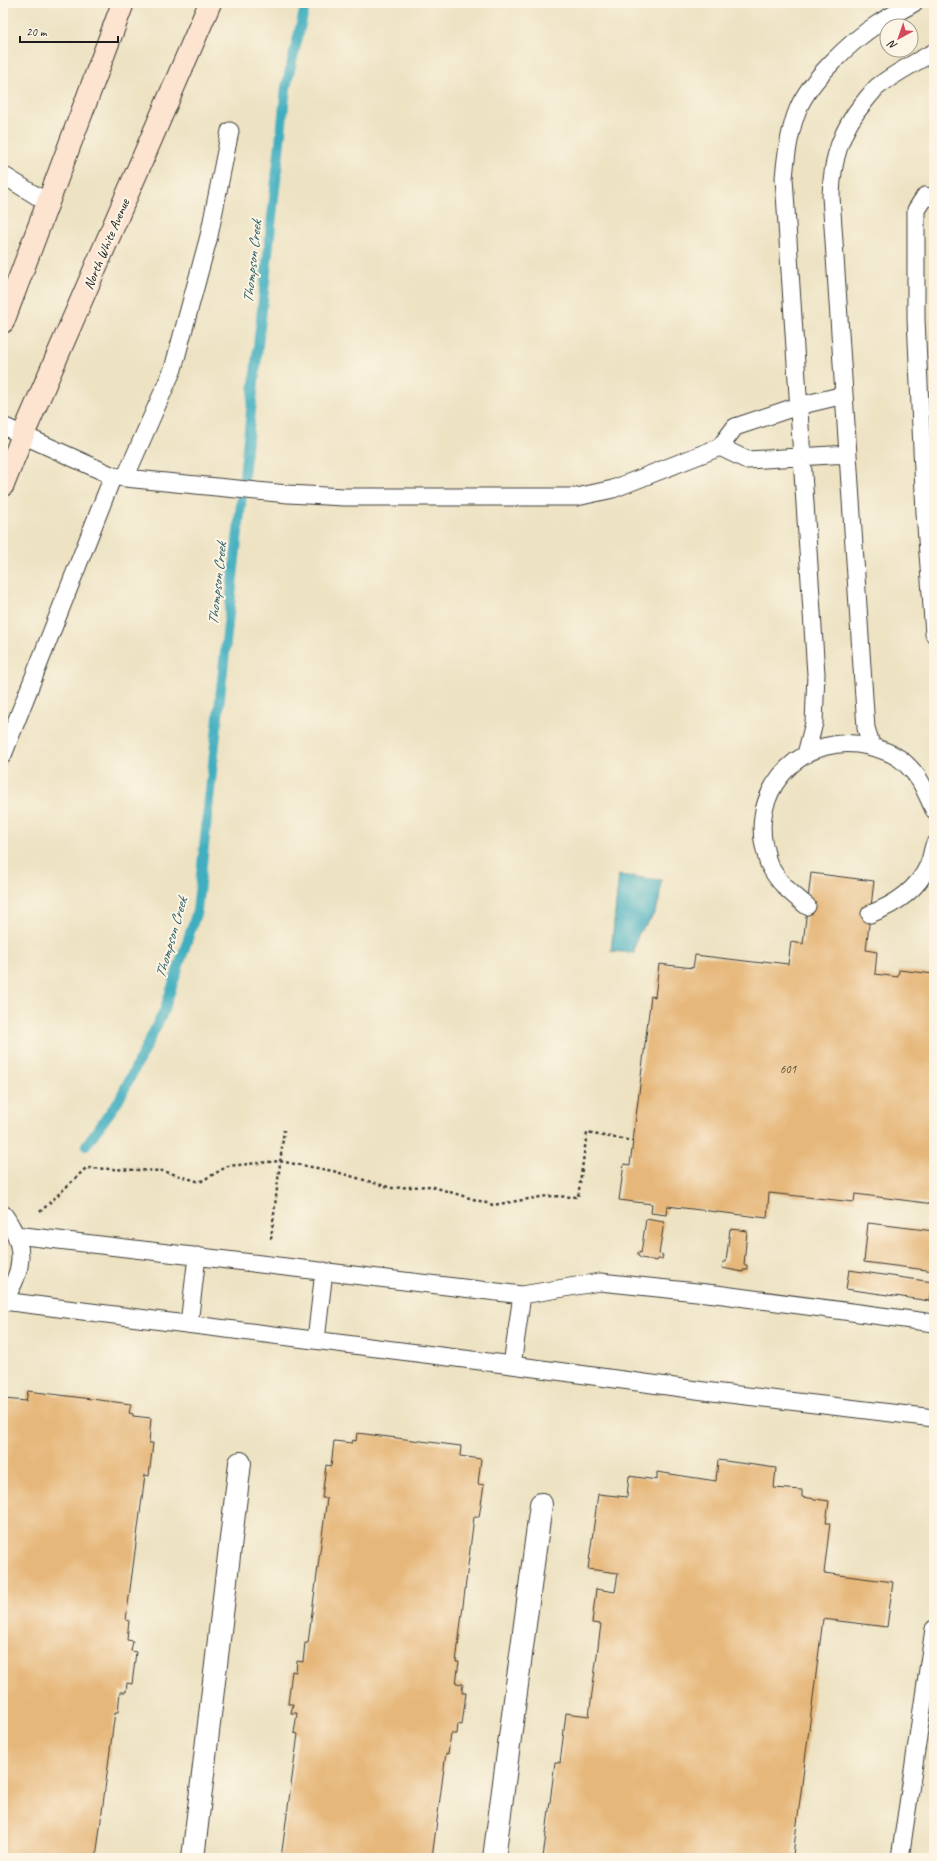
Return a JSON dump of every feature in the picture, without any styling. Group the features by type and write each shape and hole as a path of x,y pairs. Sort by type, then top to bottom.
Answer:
{"main road":[{"path":"3,322 123,3"},
{"name":"North White Avenue","path":"3,485 23,435 210,3"}],"street":[{"path":"193,1858 240,1463"},
{"path":"494,1858 541,1504"}],"lane":[{"path":"806,754 814,722 816,674 784,178 788,142 798,109 817,79 838,56 878,24 914,3"},
{"path":"872,746 866,728 831,196 831,175 838,146 851,117 876,88 902,69 934,52"},
{"path":"3,755 119,477 173,368 209,236 230,131"},
{"path":"3,175 48,203"},
{"path":"934,198 925,196 916,210 916,319 927,422 934,634"},
{"path":"3,426 119,477 288,494 344,497 577,497 619,487 720,447 735,427 798,406 844,395"},
{"path":"720,447 747,460 848,454"},
{"path":"807,906 784,888 768,863 762,834 764,805 777,779 798,758 824,745 853,742 881,748 905,763 924,785 933,804"},
{"path":"870,914 890,906 912,889 928,866 934,845"},
{"path":"3,1214 16,1235 20,1252 20,1270 14,1287 3,1301"},
{"path":"16,1235 522,1295 600,1282 716,1294 934,1323"},
{"path":"189,1324 198,1256"},
{"path":"316,1340 324,1271"},
{"path":"512,1365 522,1295"},
{"path":"3,1301 512,1365 704,1391 934,1418"},
{"path":"900,1858 934,1629"}],"path":[{"path":"268,1264 280,1173 279,1161 284,1130"},
{"path":"16,1235 86,1168 162,1171 200,1182 228,1166 279,1161 333,1171 392,1188 430,1186 493,1205 548,1196 578,1197 587,1133 633,1141"}],"water":[{"path":"619,875 661,880 660,896 657,908 639,934 634,953 611,951"}],"building":[{"path":"811,873 874,881 866,950 877,952 875,974 898,977 899,970 934,974 934,1204 855,1194 854,1202 769,1193 767,1218 667,1206 666,1215 651,1213 652,1204 619,1200 624,1164 630,1165 651,996 655,997 659,964 693,968 695,955 762,963 763,961 788,964 791,942 803,944"},
{"path":"646,1219 664,1222 659,1254 663,1255 662,1259 658,1259 657,1261 638,1256 638,1252 641,1253"},
{"path":"868,1223 934,1231 934,1271 864,1262"},
{"path":"730,1229 747,1231 744,1265 747,1265 747,1270 743,1270 743,1272 722,1268 723,1262 726,1262"},
{"path":"849,1270 933,1282 930,1301 846,1289"},
{"path":"28,1391 131,1404 129,1413 133,1414 133,1416 151,1418 149,1443 153,1443 149,1476 145,1475 126,1620 129,1621 127,1640 133,1641 131,1651 136,1652 132,1684 127,1683 126,1692 120,1692 118,1712 115,1712 96,1858 3,1858 3,1407 4,1399 26,1401"},
{"path":"357,1433 461,1446 460,1456 481,1459 478,1484 484,1485 479,1517 474,1517 456,1662 459,1662 456,1683 463,1684 462,1693 466,1693 462,1725 458,1724 457,1734 451,1734 448,1754 446,1753 432,1858 281,1858 298,1734 294,1733 297,1713 291,1713 293,1704 288,1704 292,1671 296,1672 297,1661 303,1662 305,1643 308,1643 327,1498 322,1498 326,1465 331,1466 334,1441 352,1443 353,1440 356,1441"},
{"path":"718,1460 776,1468 774,1488 802,1490 802,1497 829,1501 826,1523 830,1523 824,1573 893,1582 887,1627 823,1619 793,1855 803,1856 803,1858 543,1858 555,1762 560,1763 566,1713 589,1716 601,1624 592,1623 596,1589 615,1592 618,1573 588,1569 598,1494 627,1497 629,1476 657,1480 657,1472 716,1481"}],"waterway":[{"name":"Thompson Creek","path":"86,1145 119,1100 164,1011 197,911 286,87 306,3"}]}
